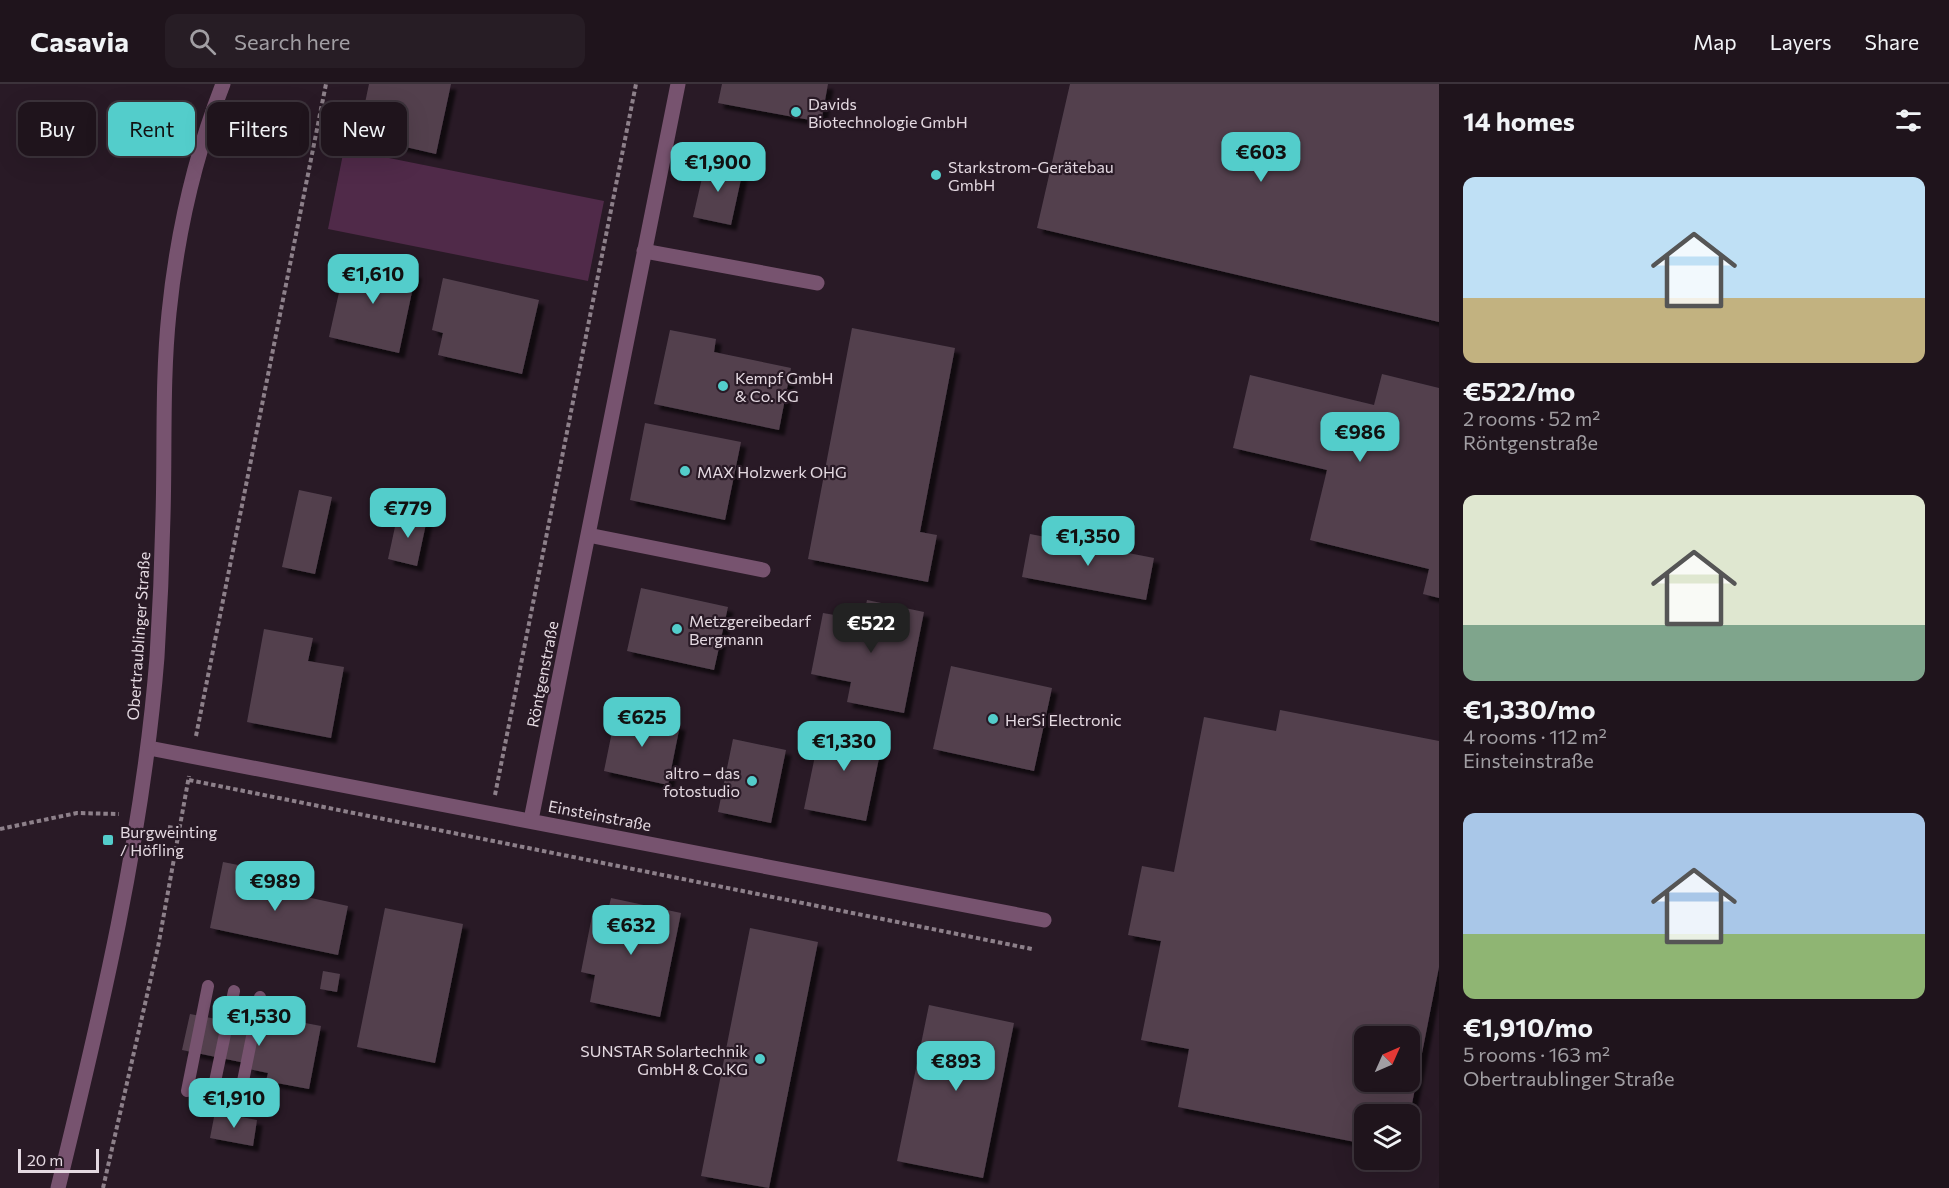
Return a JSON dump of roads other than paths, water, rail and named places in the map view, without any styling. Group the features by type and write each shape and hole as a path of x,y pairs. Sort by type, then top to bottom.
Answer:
{"street":[{"name":"Obertraublinger Straße","path":"58,1188 116,937 149,748 161,589 168,315 177,244 190,180 207,125 223,84"},
{"name":"Röntgenstraße","path":"531,820 678,84"},
{"path":"644,251 817,283"},
{"path":"588,535 763,570"},
{"name":"Einsteinstraße","path":"149,748 492,812 1044,920"}],"lane":[{"path":"187,1090 208,986"},
{"path":"212,1096 234,991"},
{"path":"239,1101 260,997"}],"place":[{"name":"Davids Biotechnologie GmbH","path":"796,112"},
{"name":"Starkstrom-Gerätebau GmbH","path":"936,175"},
{"name":"Kempf GmbH & Co. KG","path":"723,386"},
{"name":"MAX Holzwerk OHG","path":"685,471"},
{"name":"Metzgereibedarf Bergmann","path":"677,629"},
{"name":"HerSi Electronic","path":"993,719"},
{"name":"altro – das fotostudio","path":"752,781"},
{"name":"Burgweinting / Höfling","path":"108,840"},
{"name":"SUNSTAR Solartechnik GmbH & Co.KG","path":"760,1059"}]}
